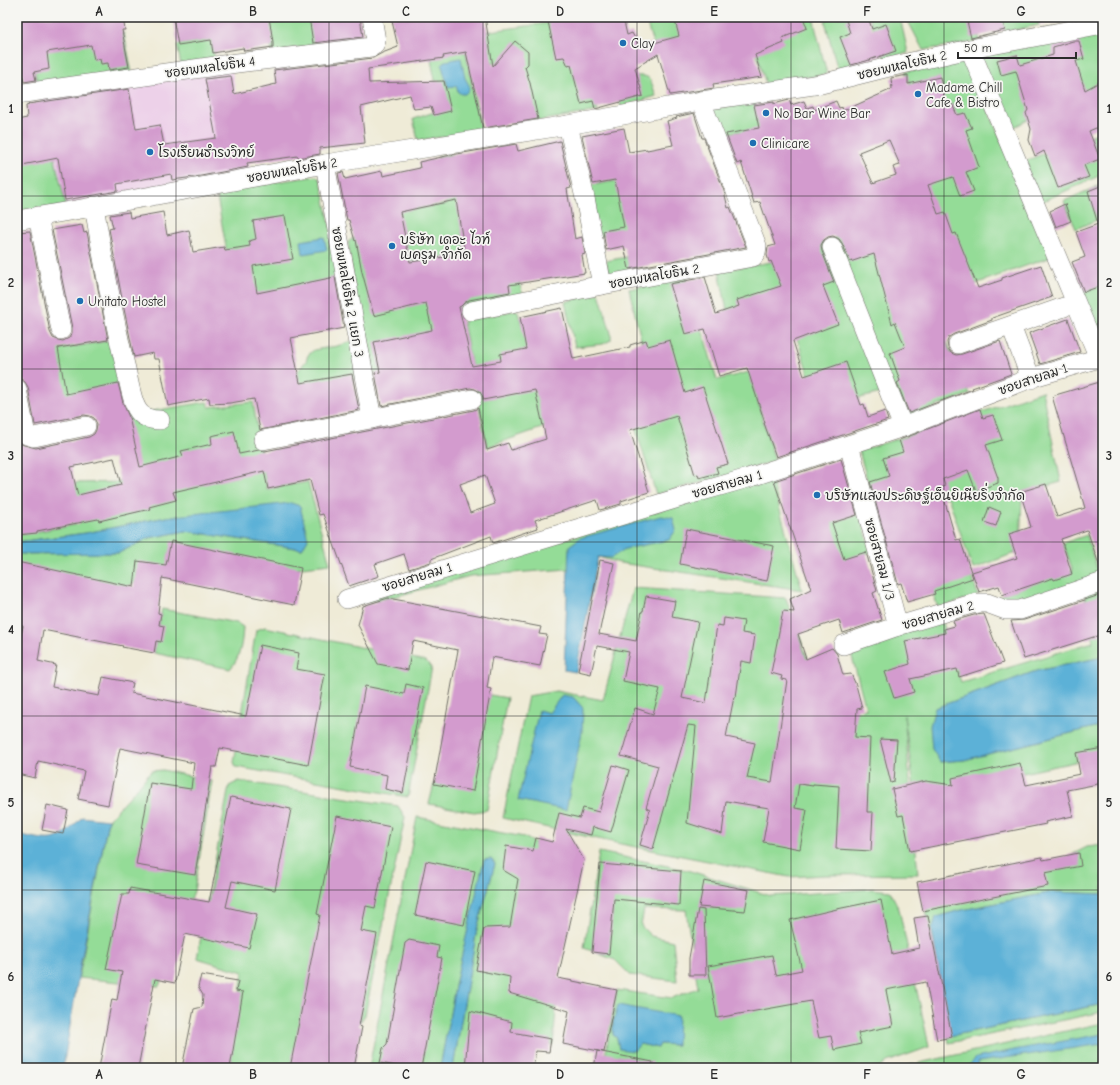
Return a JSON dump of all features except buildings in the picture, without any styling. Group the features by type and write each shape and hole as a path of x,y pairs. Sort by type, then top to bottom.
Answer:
{"street":[{"name":"ซอยพหลโยธิน 4","path":"17,94 237,62 372,47 376,41 372,17"},
{"name":"ซอยพหลโยธิน 2","path":"17,220 325,164 701,101 821,84 970,49 1103,24"},
{"path":"970,49 1101,357"},
{"name":"ซอยพหลโยธิน 2","path":"471,311 602,285 753,258 756,253 756,246 701,101"},
{"name":"ซอยพหลโยธิน 2","path":"568,124 585,198 602,285"},
{"name":"ซอยพหลโยธิน 2 แยก 3","path":"325,164 372,419"},
{"path":"94,206 115,327 132,395 137,409 143,416 150,420 160,420"},
{"path":"38,216 61,330"},
{"path":"832,247 903,427"},
{"path":"958,344 1064,307"},
{"path":"1011,326 1031,379"},
{"name":"ซอยสายลม 1","path":"347,598 748,478 849,446 1031,379 1101,357"},
{"path":"17,390 27,435 34,437 86,426"},
{"path":"264,440 472,399"},
{"name":"ซอยสายลม 1/3","path":"849,446 898,626"},
{"name":"ซอยสายลม 2","path":"843,645 898,626 972,604 980,603 1006,610 1020,610 1103,582"}],"shaded area":[{"path":"1037,17 1096,17 1039,25"},
{"name":"โรงเรียนธำรงวิทย์","path":"232,70 250,170 66,206 40,98"}],"green space":[{"path":"314,17 319,44 272,53 267,25"},
{"path":"645,17 676,17 684,47 656,54"},
{"path":"755,17 814,17 827,74 766,84 749,29"},
{"path":"832,17 860,17 852,26 861,63 838,71 825,21"},
{"path":"869,17 900,17 908,53 884,58"},
{"path":"906,17 975,17 980,41 923,50"},
{"path":"1001,17 1037,17 1039,25 1005,32"},
{"path":"556,22 598,111 525,123 515,85 494,63 480,61 476,33"},
{"path":"88,27 124,33 132,73 38,86 29,43"},
{"path":"1103,31 1103,82 1008,130 980,53"},
{"path":"211,39 215,59 181,65 177,45"},
{"path":"607,47 631,77 643,76 647,77 651,81 656,96 621,107"},
{"path":"466,52 481,132 418,140 413,119 441,110 430,55"},
{"path":"967,60 1051,257 961,289 920,184 911,86 905,72"},
{"path":"755,100 762,130 721,133 712,109"},
{"path":"1103,131 1103,179 1101,175 1039,203 1025,161"},
{"path":"49,134 66,206 17,213 17,142"},
{"path":"451,154 467,163 493,197 523,295 447,312 451,356 367,375 348,242 389,213 447,204 438,156"},
{"path":"663,172 673,223 598,237 588,186"},
{"path":"316,176 321,180 341,281 236,304 216,191"},
{"path":"1098,186 1103,195 1103,217 1076,229 1064,201"},
{"path":"891,217 970,394 905,418 885,392 819,408 797,338 736,354 719,271 771,262"},
{"path":"631,256 635,271 610,277 606,261"},
{"path":"687,278 717,380 749,372 775,461 733,474 656,494 626,398 644,352 629,289"},
{"path":"1103,282 1103,346 1079,293"},
{"path":"599,293 611,333 611,340 603,344 575,347 565,302"},
{"path":"517,310 556,423 487,447 463,321"},
{"path":"114,340 124,383 64,395 17,356"},
{"path":"353,341 361,378 299,390 295,375 306,361 308,355 314,350 337,346"},
{"path":"1042,391 1061,482 1022,493 1020,551 973,569 948,497 877,515 859,451 982,412"},
{"path":"207,402 209,407 253,402 267,489 308,482 330,564 246,573 155,570 125,588 17,566 17,554 118,553 149,538 186,531 302,549 166,517 86,533 17,542 17,535 80,524 72,483 126,482 119,415"},
{"path":"771,477 802,590 620,563 598,557 568,569 470,576 397,596 344,606"},
{"path":"859,509 871,552 833,563 820,520"},
{"path":"1087,535 1099,577 1012,604 999,600 1004,593 1073,571 1063,543"},
{"path":"961,543 978,595 938,608 921,555"},
{"path":"633,588 786,598 807,657 826,720 866,709 850,649 942,620 961,682 1093,642 1084,591 1096,590 1103,603 1103,657 1036,671 935,708 940,762 964,760 1103,725 1103,756 915,796 904,715 918,874 789,877 621,844 503,818 528,696 556,691 603,700"},
{"path":"162,609 237,623 243,627 239,654 230,669 154,653"},
{"path":"265,627 426,661 432,667 408,797 236,767 234,762 256,630"},
{"path":"490,695 507,698 487,810 474,812 429,804 434,784"},
{"path":"163,770 212,781 194,891 159,986 79,978 108,820 151,771"},
{"path":"239,781 398,806 405,817 365,1015 348,1039 310,1068 230,1068 243,972 197,958 229,786"},
{"path":"417,817 524,837 537,844 557,998 553,1045 510,1037 504,1068 453,1068 477,929 495,864 491,859 484,861 457,976 440,1068 369,1068"},
{"path":"1103,845 1103,894 1053,892 957,911 936,917 950,1036 1103,1004 1103,1012 949,1043 926,909 1034,874 1087,847"},
{"path":"599,852 687,870 771,896 872,889 890,891 899,909 929,1047 887,1062 880,1068 603,1068 617,990 672,998 698,988 686,910 644,909 641,926 651,936 673,941 677,981 630,975 615,960 584,948","holes":["613,1022 677,1045 659,1044 658,1048 640,1044 619,1049 617,1038 613,1035"]},
{"path":"1103,1023 1103,1068 896,1068"}],"water":[{"path":"461,58 465,78 469,85 469,90 465,94 458,92 456,86 448,87 442,66 443,62 445,61"},
{"path":"324,237 327,250 303,254 301,241"},
{"path":"291,503 300,506 308,539 302,549 186,531 149,538 119,553 17,554 17,542 86,533 166,517"},
{"path":"661,516 673,518 676,530 669,540 625,549 611,558 598,557 576,672 564,670 569,546 580,538"},
{"path":"1103,657 1103,725 964,760 940,762 932,749 930,726 935,708 1036,671"},
{"path":"562,695 573,697 583,708 582,732 566,810 518,800 539,710 549,713"},
{"path":"82,817 108,820 78,978 63,1068 17,1068 17,834 39,839 53,839 66,832"},
{"path":"491,859 495,864 477,929 453,1068 440,1068 457,976 484,860"},
{"path":"1053,892 1103,894 1103,1004 950,1036 932,930 936,917 957,911"},
{"path":"618,1005 678,1016 677,1045 660,1044 658,1048 640,1044 634,1051 619,1049 617,1038 613,1035 613,1022"},
{"path":"1103,1034 1103,1044 978,1062 979,1068 966,1068 976,1058"}],"place":[{"name":"Clay","path":"623,43"},
{"name":"Madame Chill Cafe & Bistro","path":"918,94"},
{"name":"No Bar Wine Bar","path":"766,113"},
{"name":"Clinicare","path":"753,143"},
{"name":"โรงเรียนธำรงวิทย์","path":"150,152"},
{"name":"บริษัท เดอะ ไวท์ เบครูม จำกัด","path":"392,246"},
{"name":"Unitato Hostel","path":"80,301"},
{"name":"บริษัทแสงประดิษฐ์เอ็นยิเนียริ่งจำกัด","path":"817,495"}]}
